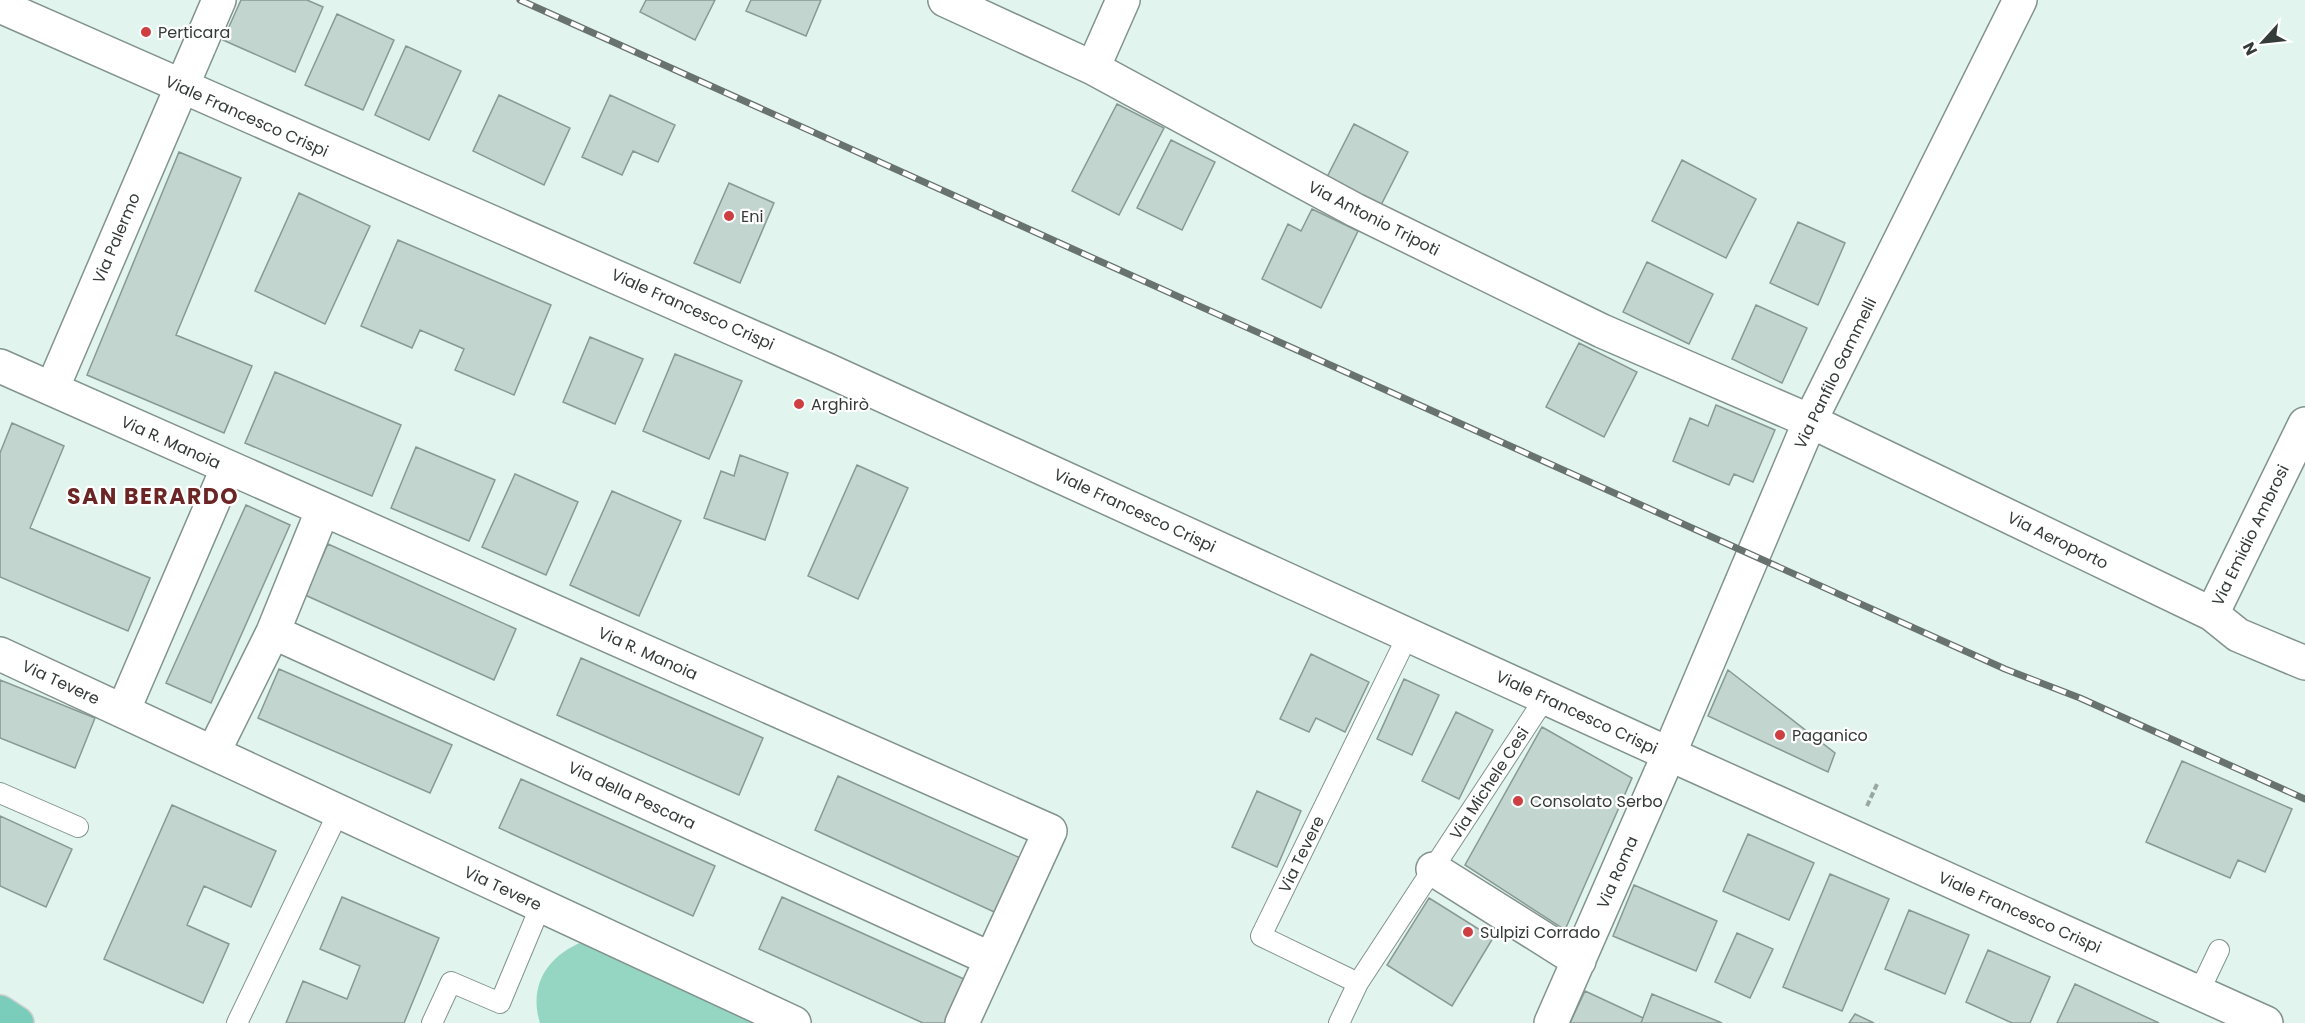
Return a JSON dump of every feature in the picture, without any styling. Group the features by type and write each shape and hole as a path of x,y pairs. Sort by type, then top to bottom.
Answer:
{"main road":[{"path":"0,1012 17,1023"}],"street":[{"name":"Via Palermo","path":"52,389 219,0"},
{"name":"Via Antonio Tripoti","path":"945,0 1093,68 1377,220 1602,331 1810,420"},
{"path":"1093,68 1123,0"},
{"name":"Via Panfilo Gammelli","path":"1669,754 1810,420 2020,0"},
{"name":"Viale Francesco Crispi","path":"0,6 560,253 593,265 1545,698 2199,992 2251,1020"},
{"name":"Via R. Manoia","path":"0,366 1050,831 962,1023"},
{"name":"Via Aeroporto","path":"1810,420 2212,614 2238,635 2305,663"},
{"name":"Via Emidio Ambrosi","path":"2212,614 2305,424"},
{"path":"123,711 228,467"},
{"path":"213,753 273,632 323,509"},
{"name":"Via della Pescara","path":"273,632 991,959"},
{"name":"Via Tevere","path":"0,654 794,1023"},
{"name":"Via Roma","path":"1551,1023 1669,754"},
{"path":"1433,869 1579,961"}],"lane":[{"name":"Via Tevere","path":"1358,983 1261,936 1408,635"},
{"name":"Via Michele Cesi","path":"1358,983 1545,698"},
{"path":"0,793 78,827"},
{"path":"237,1023 339,811"},
{"path":"432,1023 450,982 500,1003 541,905"},
{"path":"2199,992 2219,950"},
{"path":"1339,1023 1358,983"}],"green space":[{"path":"582,942 757,1023 540,1023 537,996 544,974 559,955"}],"building":[{"path":"241,0 307,0 323,7 295,72 223,40"},
{"path":"646,0 715,0 695,40 640,12"},
{"path":"751,0 821,0 806,36 746,11"},
{"path":"337,14 394,40 363,110 305,85"},
{"path":"406,46 461,71 429,140 375,115"},
{"path":"499,95 570,128 544,185 473,151"},
{"path":"610,95 675,125 658,162 633,151 622,175 582,157"},
{"path":"1117,104 1164,128 1119,215 1072,191"},
{"path":"1354,124 1408,152 1379,209 1325,181"},
{"path":"1171,140 1215,162 1182,230 1137,208"},
{"path":"179,152 241,178 176,335 252,366 224,433 87,375"},
{"path":"1682,160 1756,199 1726,258 1652,221"},
{"path":"729,183 774,203 740,283 694,263"},
{"path":"299,193 370,226 325,324 255,291"},
{"path":"1312,209 1358,231 1321,308 1262,279 1288,224 1301,231"},
{"path":"1798,222 1845,243 1818,305 1770,283"},
{"path":"398,240 551,305 514,395 455,370 464,349 420,330 412,348 361,326"},
{"path":"1647,262 1713,294 1689,344 1623,312"},
{"path":"1756,305 1807,328 1782,383 1732,359"},
{"path":"590,337 643,359 615,424 563,402"},
{"path":"1579,343 1637,372 1604,437 1546,407"},
{"path":"675,354 742,381 709,459 643,431"},
{"path":"275,372 401,425 372,496 245,443"},
{"path":"1716,405 1775,430 1753,482 1734,474 1729,485 1673,461 1690,418 1708,426"},
{"path":"12,423 64,446 30,528 150,578 128,631 0,577 0,453"},
{"path":"416,447 495,480 469,541 391,508"},
{"path":"740,455 788,473 765,540 704,518 721,471 734,476"},
{"path":"857,465 908,488 858,599 808,576"},
{"path":"515,474 578,502 546,575 482,547"},
{"path":"612,491 681,521 639,616 570,585"},
{"path":"246,505 290,525 211,703 166,683"},
{"path":"328,544 516,629 494,680 305,595"},
{"path":"1311,654 1369,682 1345,732 1316,718 1309,732 1280,719"},
{"path":"581,658 763,738 739,795 557,715"},
{"path":"279,669 452,745 430,793 258,718"},
{"name":"Paganico","path":"1728,670 1835,753 1828,772 1708,716"},
{"path":"1404,679 1439,695 1412,755 1377,739"},
{"path":"0,680 95,718 75,768 0,738"},
{"path":"1456,712 1493,730 1459,799 1422,781"},
{"path":"1542,727 1632,778 1565,930 1465,865"},
{"path":"2182,761 2292,809 2265,872 2238,860 2230,878 2146,842"},
{"path":"838,776 1027,861 1003,916 815,830"},
{"path":"521,779 715,866 693,916 499,828"},
{"path":"1257,791 1301,811 1277,867 1232,847"},
{"path":"172,805 276,851 251,907 204,886 187,925 229,944 203,1003 104,959"},
{"path":"0,816 72,849 46,907 0,886"},
{"path":"1748,834 1814,863 1789,920 1723,891"},
{"path":"1830,874 1889,899 1842,1011 1783,987"},
{"path":"1634,885 1717,921 1696,971 1613,936"},
{"path":"342,897 439,938 404,1023 286,1023 303,981 347,999 360,966 320,949"},
{"path":"782,897 966,980 947,1023 923,1023 759,949"},
{"path":"1429,898 1493,938 1452,1006 1387,965"},
{"path":"1909,910 1969,935 1945,994 1885,969"},
{"path":"1737,933 1773,949 1750,998 1715,982"},
{"path":"1988,950 2050,977 2030,1023 2012,1023 1966,1002"},
{"path":"2075,984 2159,1023 2057,1023"},
{"path":"1585,991 1643,1018 1641,1023 1570,1023"},
{"path":"1652,994 1722,1023 1641,1023"},
{"path":"1855,1014 1874,1023 1849,1023"}],"railway":[{"path":"520,0 2005,669 2080,698 2305,799"}],"place":[{"name":"Perticara","path":"146,32"},
{"name":"Eni","path":"729,216"},
{"name":"Arghirò","path":"799,404"},
{"name":"Paganico","path":"1780,735"},
{"name":"Consolato Serbo","path":"1518,801"},
{"name":"Sulpizi Corrado","path":"1468,932"}],"district":[{"name":"SAN BERARDO","path":"153,496"}]}
